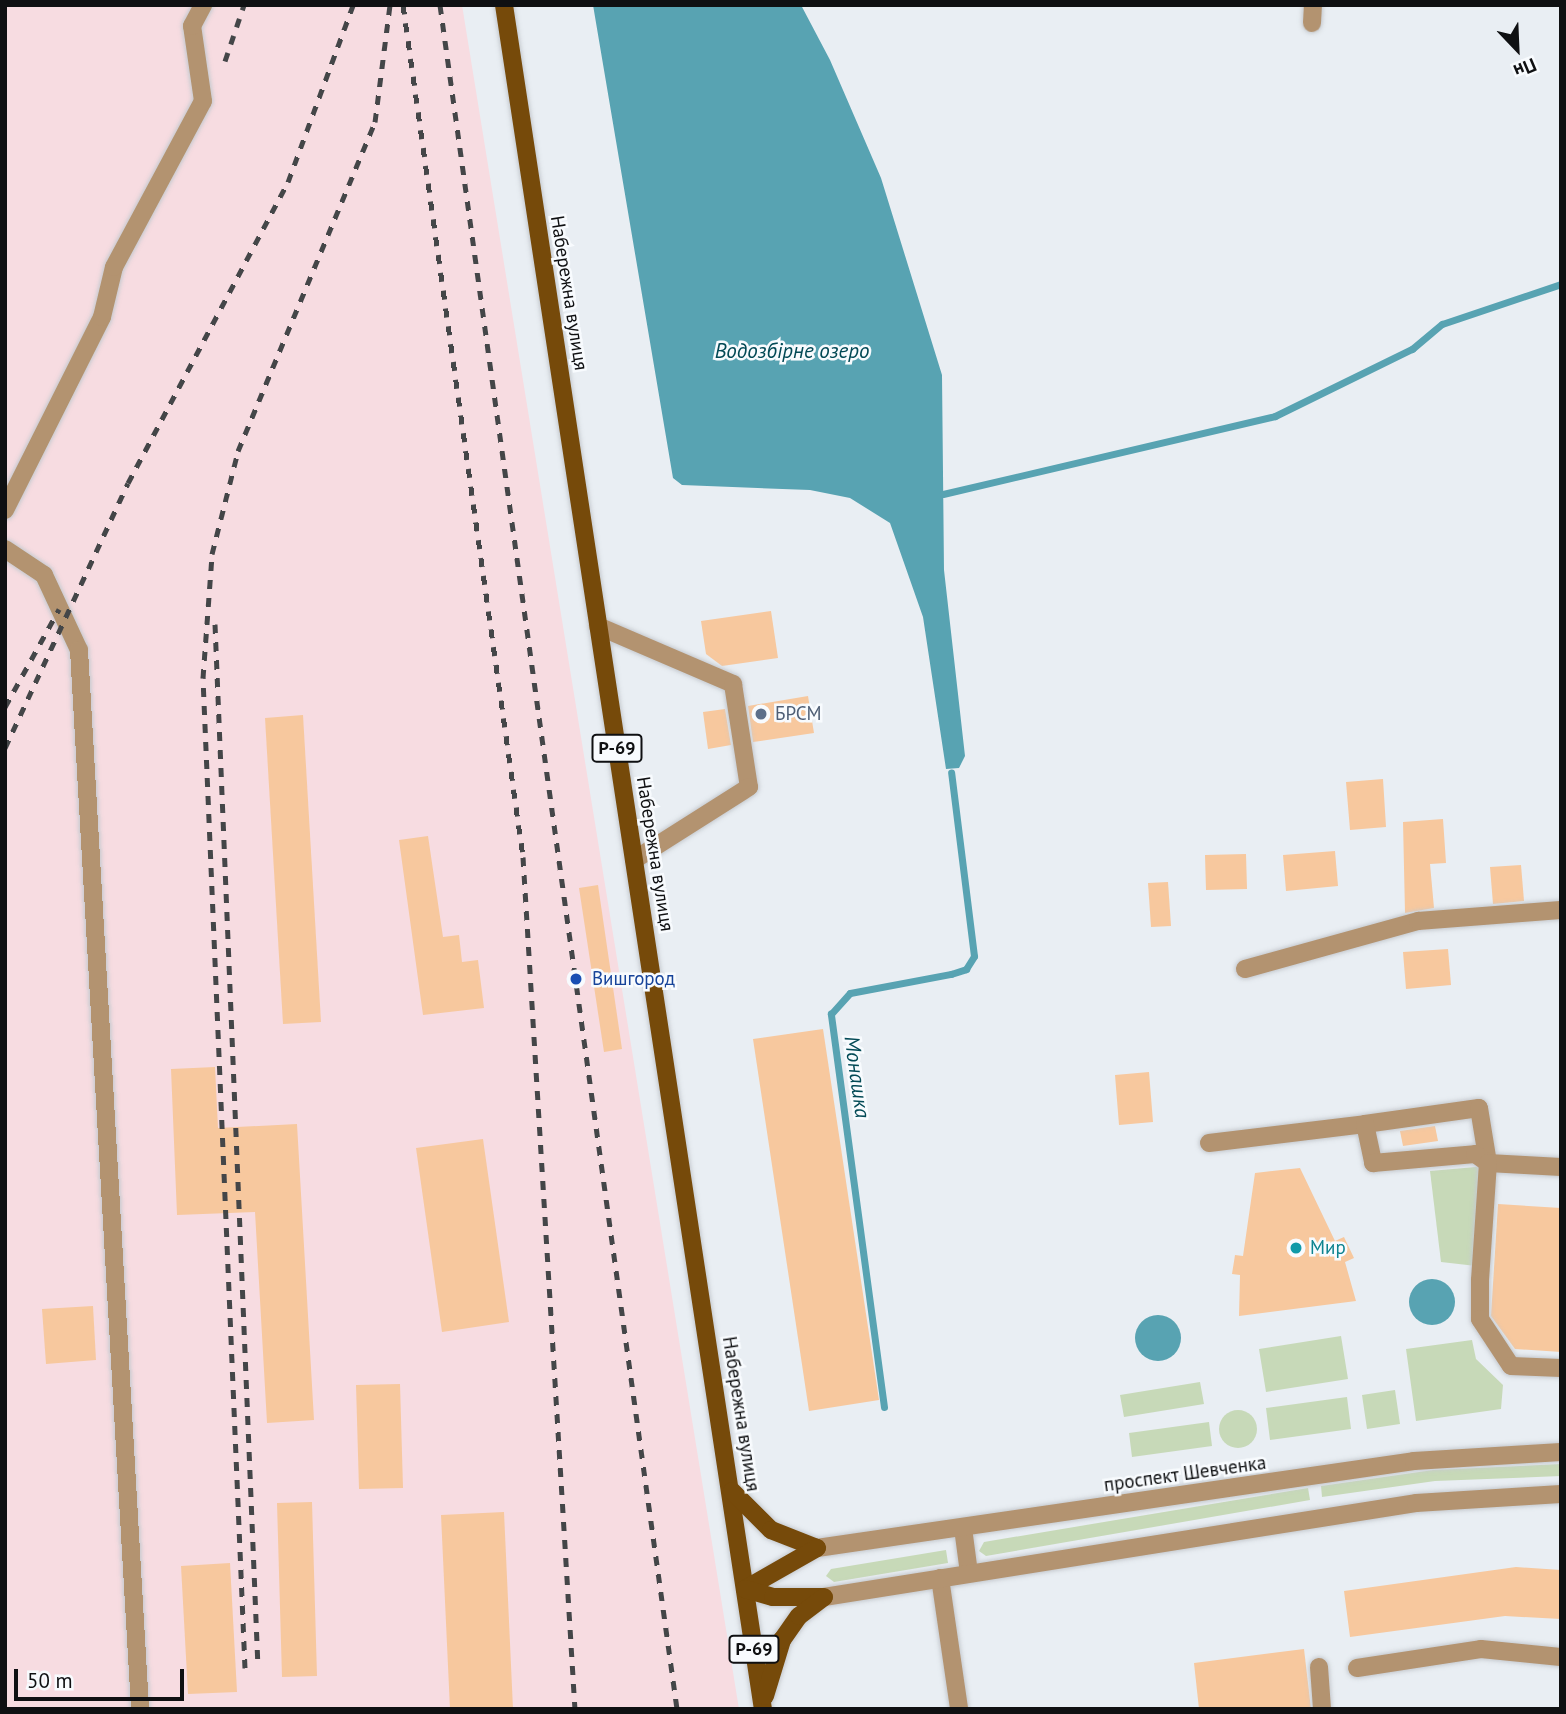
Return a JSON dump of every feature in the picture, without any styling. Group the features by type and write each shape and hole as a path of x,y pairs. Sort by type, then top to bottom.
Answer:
{"main road":[{"name":"Набережна вулиця","path":"505,5 763,1706"},
{"path":"732,1491 771,1531 817,1548"},
{"path":"746,1589 817,1548"},
{"path":"746,1589 773,1597 824,1597"},
{"path":"763,1706 782,1640 799,1616 824,1597"}],"street":[{"path":"5,510 102,317 114,267 203,101 192,26 203,5"},
{"path":"5,549 44,575 79,650 140,1709"},
{"path":"598,626 733,684 745,761 749,788 634,860"},
{"path":"1245,970 1418,921 1561,910"},
{"path":"1209,1143 1479,1108 1488,1163 1480,1319 1511,1366 1561,1368"},
{"path":"1365,1124 1373,1163 1475,1154 1488,1163 1561,1167"},
{"name":"проспект Шевченка","path":"817,1548 1414,1461 1561,1452"},
{"path":"824,1597 1416,1503 1561,1494"},
{"path":"963,1528 969,1573"},
{"path":"940,1578 959,1709"},
{"path":"1357,1668 1481,1649 1561,1657"},
{"path":"1319,1667 1322,1709"}],"shaded area":[{"path":"5,5 462,5 739,1709 5,1709"}],"green space":[{"path":"1487,1166 1485,1267 1441,1262 1430,1171"},
{"path":"1341,1336 1348,1379 1266,1392 1259,1349"},
{"path":"1472,1340 1476,1359 1503,1385 1501,1409 1416,1421 1406,1349"},
{"path":"1200,1382 1204,1404 1124,1417 1120,1395"},
{"path":"1395,1390 1400,1424 1367,1429 1362,1395"},
{"path":"1347,1397 1351,1429 1270,1440 1266,1408"},
{"path":"1238,1410 1251,1416 1257,1429 1251,1442 1238,1448 1225,1442 1219,1429 1225,1416"},
{"path":"1209,1422 1212,1446 1132,1457 1129,1433"},
{"path":"1561,1464 1561,1476 1435,1481 1322,1497 1321,1486 1433,1470"},
{"path":"1308,1488 1310,1500 986,1556 979,1551 984,1542"},
{"path":"946,1550 948,1563 834,1582 826,1576 831,1569"}],"water":[{"name":"Водозбірне озеро","path":"593,5 801,5 830,60 881,178 942,375 944,570 965,756 959,768 946,769 923,617 890,523 850,498 810,490 682,485 673,478"},
{"path":"1432,1279 1448,1286 1455,1302 1448,1318 1432,1325 1416,1318 1409,1302 1416,1286"},
{"path":"1158,1315 1174,1322 1181,1338 1174,1354 1158,1361 1142,1354 1135,1338 1142,1322"}],"building":[{"path":"771,611 778,658 722,666 706,654 701,621"},
{"path":"808,696 814,733 753,742 748,706"},
{"path":"725,709 731,745 708,749 703,712"},
{"path":"303,715 321,1022 283,1024 265,718"},
{"path":"1383,779 1386,827 1350,830 1346,782"},
{"path":"1443,819 1446,863 1430,864 1434,908 1405,913 1403,822"},
{"path":"428,836 443,937 459,935 462,962 478,960 484,1008 423,1015 399,840"},
{"path":"1335,851 1338,886 1286,891 1283,855"},
{"path":"1246,854 1247,889 1206,890 1205,855"},
{"path":"1521,865 1524,901 1493,904 1490,867"},
{"path":"1168,882 1171,926 1151,927 1148,883"},
{"path":"598,885 622,1049 604,1052 579,888"},
{"path":"1448,949 1451,985 1406,989 1403,952"},
{"path":"823,1029 879,1400 809,1411 753,1039"},
{"path":"215,1067 218,1128 297,1124 314,1420 267,1423 255,1212 177,1215 171,1069"},
{"path":"1149,1072 1153,1122 1119,1125 1115,1075"},
{"path":"1435,1126 1438,1141 1403,1146 1400,1131"},
{"path":"483,1139 509,1322 442,1332 416,1148"},
{"name":"Мир","path":"1300,1168 1335,1241 1344,1237 1354,1258 1345,1262 1356,1301 1239,1316 1240,1275 1232,1274 1235,1255 1243,1256 1255,1173"},
{"path":"1498,1204 1561,1208 1561,1352 1515,1349 1491,1316"},
{"path":"93,1306 96,1360 46,1364 42,1309"},
{"path":"400,1384 403,1488 359,1489 356,1385"},
{"path":"312,1502 317,1676 282,1677 277,1503"},
{"path":"504,1512 513,1709 450,1709 441,1515"},
{"path":"230,1563 237,1692 188,1694 181,1566"},
{"path":"1516,1567 1561,1570 1561,1619 1505,1616 1350,1637 1344,1591"},
{"path":"1304,1649 1311,1709 1199,1709 1194,1663"}],"waterway":[{"path":"943,494 1275,416 1412,349 1442,324 1561,284"},
{"name":"Монашка","path":"884,1407 831,1014 850,993 951,974 966,969 974,956 951,772"}],"railway":[{"path":"225,61 244,5"},
{"path":"5,748 128,483 288,182 353,5"},
{"path":"245,1668 203,678 212,554 238,451 375,122 390,5"},
{"path":"403,5 523,857 575,1709"},
{"path":"440,5 677,1709"},
{"path":"5,707 59,609"},
{"path":"215,624 258,1666"}],"place":[{"name":"БРСМ","path":"761,714"},
{"name":"Вишгород","path":"576,979"},
{"name":"Мир","path":"1296,1248"}]}
